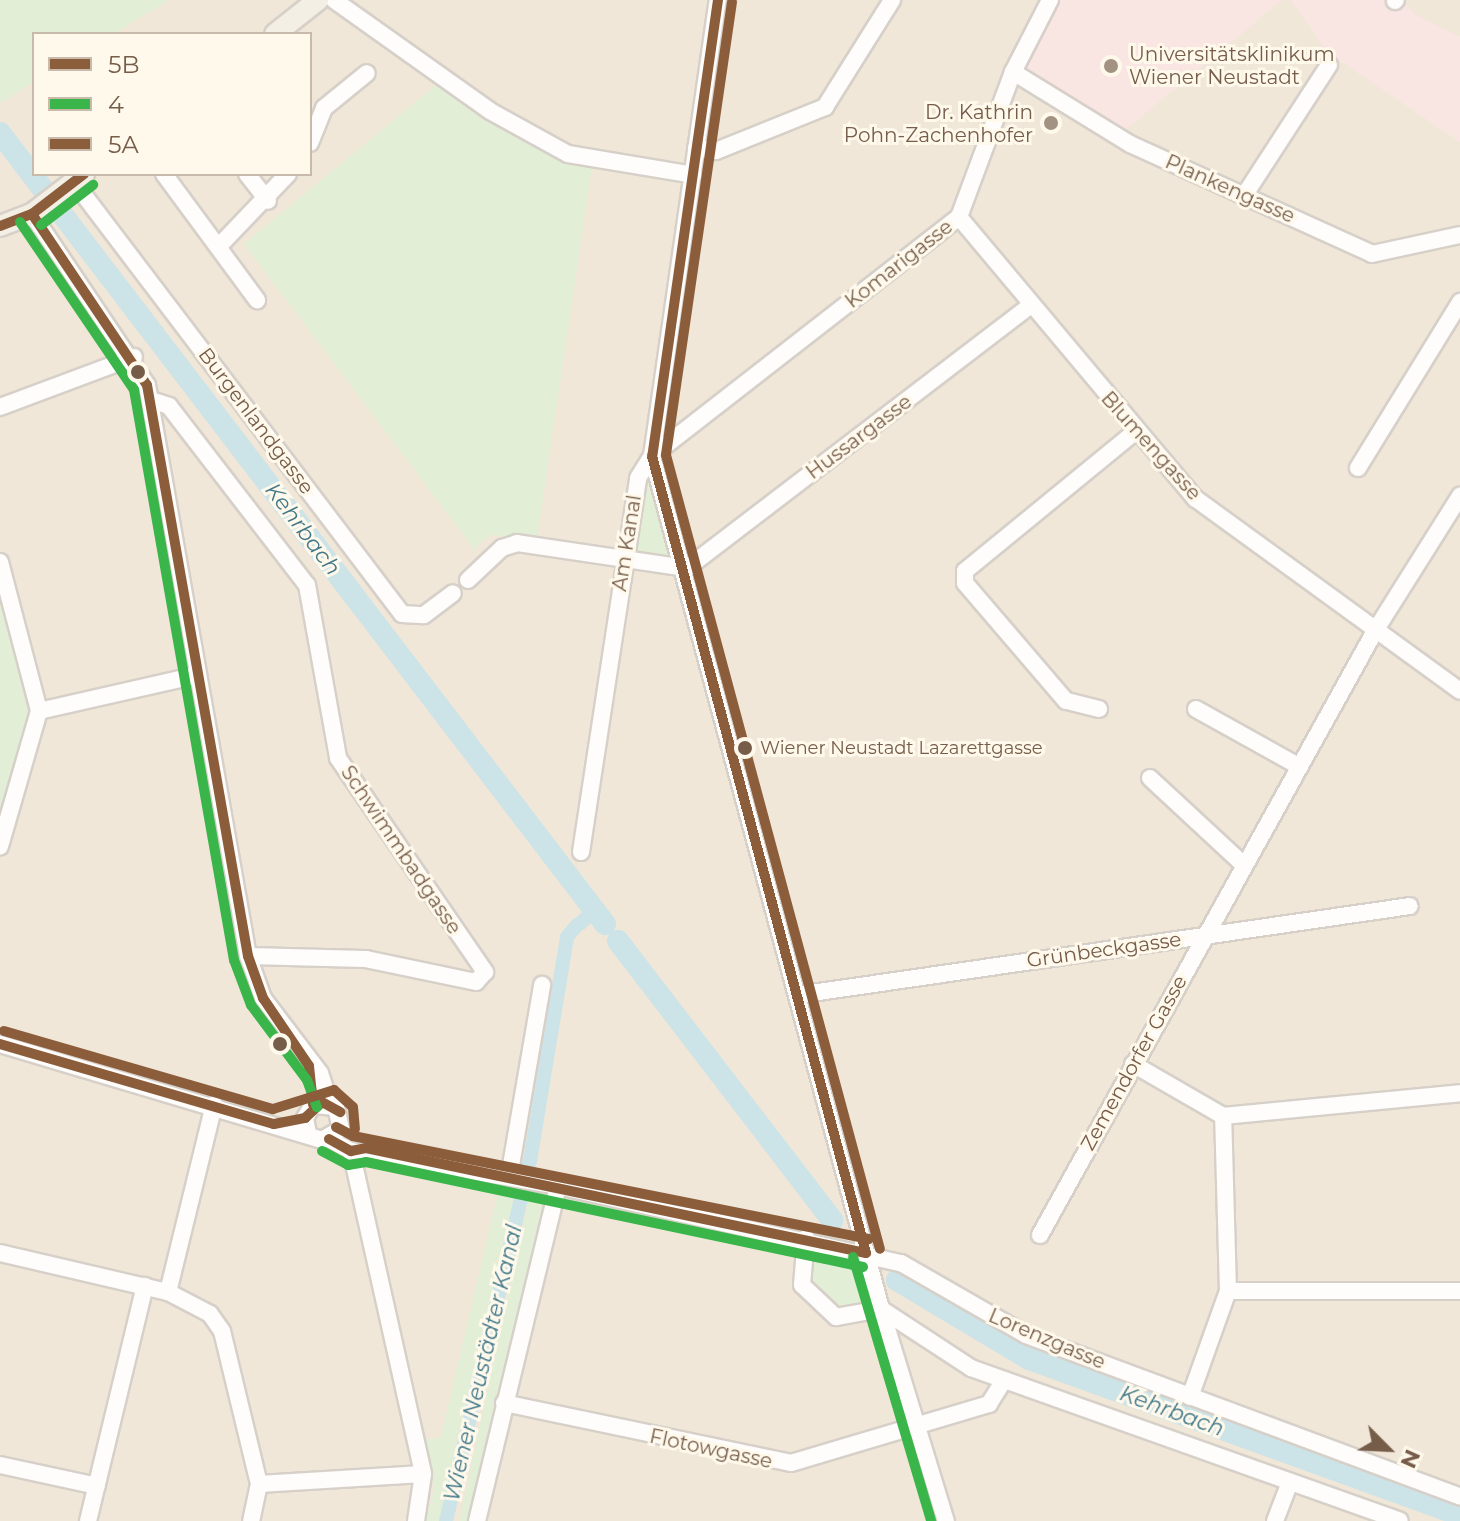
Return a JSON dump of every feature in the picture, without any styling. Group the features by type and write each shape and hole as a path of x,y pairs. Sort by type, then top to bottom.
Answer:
{"main road":[{"path":"278,32 318,0"},
{"path":"0,226 44,205 79,178"}],"street":[{"path":"334,0 490,111 568,154 693,175"},
{"name":"Am Kanal","path":"581,852 623,561 638,478 652,456 718,0"},
{"path":"696,148 716,151 825,107 892,0"},
{"name":"Komarigasse","path":"652,456 959,217 1013,72 1050,0"},
{"path":"1244,196 1329,65"},
{"name":"Plankengasse","path":"1013,72 1130,144 1372,254 1460,235"},
{"path":"312,138 324,108 367,73"},
{"path":"166,176 221,244 257,300"},
{"path":"249,176 268,201"},
{"path":"221,244 268,201 283,176"},
{"name":"Burgenlandgasse","path":"79,178 402,614 424,615 453,593"},
{"path":"44,205 134,357 151,400 248,956 263,998 309,1066 314,1115 359,1150 357,1177 423,1474 416,1521"},
{"name":"Blumengasse","path":"959,217 1135,432 1196,499 1460,691"},
{"path":"1358,468 1460,302"},
{"name":"Hussargasse","path":"687,568 1030,306"},
{"path":"0,407 134,357"},
{"name":"Schwimmbadgasse","path":"151,400 169,406 307,585 338,758 485,972 476,982 366,959 248,956"},
{"path":"1099,709 1066,701 965,583 965,571 1135,432"},
{"path":"652,456 687,568 881,1309 946,1521"},
{"name":"Zemendorfer Gasse","path":"1040,1235 1243,864 1375,631 1460,496"},
{"path":"473,576 517,543 687,568"},
{"path":"0,562 39,711 0,846"},
{"path":"39,711 197,675"},
{"path":"1196,709 1300,767"},
{"path":"1150,778 1243,864"},
{"name":"Grünbeckgasse","path":"798,995 1410,906"},
{"path":"511,1177 542,985"},
{"path":"0,1044 274,1124 314,1115 341,1114 335,1134"},
{"path":"1133,1064 1223,1116 1460,1093"},
{"path":"168,1292 214,1105"},
{"path":"1190,1397 1228,1291 1223,1116"},
{"name":"Lorenzgasse","path":"359,1150 552,1185 866,1253 919,1271 1026,1335 1460,1496"},
{"path":"477,1521 552,1185"},
{"path":"806,1238 802,1285 836,1317 881,1309 971,1368 1400,1521"},
{"path":"0,1253 168,1292 210,1314 222,1331 259,1484 251,1521"},
{"path":"88,1521 145,1286"},
{"path":"1228,1291 1460,1291"},
{"name":"Flotowgasse","path":"504,1403 765,1463 791,1463 989,1404 1004,1380"},
{"path":"0,1465 97,1486"},
{"path":"259,1484 423,1474"},
{"path":"1275,1521 1290,1482"}],"shaded area":[{"path":"169,0 1460,0 1460,1521 0,1521 0,103 32,83 32,176 312,176 312,32 116,32"},
{"name":"Universitätsklinikum Wiener Neustadt","path":"1060,0 1282,0 1123,132 1021,73"},
{"name":"Universitätsklinikum Wiener Neustadt","path":"1291,0 1403,0 1414,14 1460,37 1460,142 1328,53"}],"green space":[{"path":"0,0 169,0 116,32 32,32 32,83 0,103"},
{"path":"437,84 485,118 592,167 537,539 490,535 474,549 244,244"},
{"path":"649,476 675,559 634,555"},
{"path":"0,593 35,724 0,824"},
{"path":"499,1188 516,1193 439,1521 426,1521 434,1489 423,1440 441,1437"},
{"path":"530,1194 546,1202 471,1521 459,1521"},
{"path":"808,1250 854,1259 871,1306 841,1313 807,1282"}],"waterway":[{"name":"Kehrbach","path":"0,133 32,175"},
{"name":"Kehrbach","path":"33,176 605,924"},
{"name":"Wiener Neustädter Kanal","path":"581,923 594,910"},
{"name":"Wiener Neustädter Kanal","path":"446,1521 530,1161 567,937 577,925"},
{"name":"Kehrbach","path":"618,941 832,1220"},
{"name":"Kehrbach","path":"897,1280 1029,1359 1460,1515"}],"transit line":[{"name":"5B","path":"718,0 652,456 866,1253"},
{"name":"5A","path":"732,2 666,455 880,1249"},
{"name":"5B","path":"0,226 32,214 81,176"},
{"name":"4","path":"41,225 93,185"},
{"name":"5B","path":"32,214 147,385 248,956 263,998 309,1066 313,1105"},
{"name":"4","path":"20,222 134,390 234,960 251,1005 307,1080 317,1107"},
{"name":"5A","path":"4,1031 273,1109 334,1090 353,1107 355,1129"},
{"name":"5B","path":"0,1044 274,1124 305,1118 322,1102 340,1112"},
{"name":"5A","path":"336,1127 353,1136 869,1239"},
{"name":"5B","path":"329,1139 351,1151 366,1148 866,1253"},
{"name":"4","path":"322,1151 348,1165 366,1162 863,1267"},
{"name":"4","path":"853,1257 931,1521"}],"place":[{"name":"Universitätsklinikum Wiener Neustadt","path":"1111,66"},
{"name":"Dr. Kathrin Pohn-Zachenhofer","path":"1051,123"},
{"name":"Wiener Neustadt Lazarettgasse","path":"745,748"}]}
